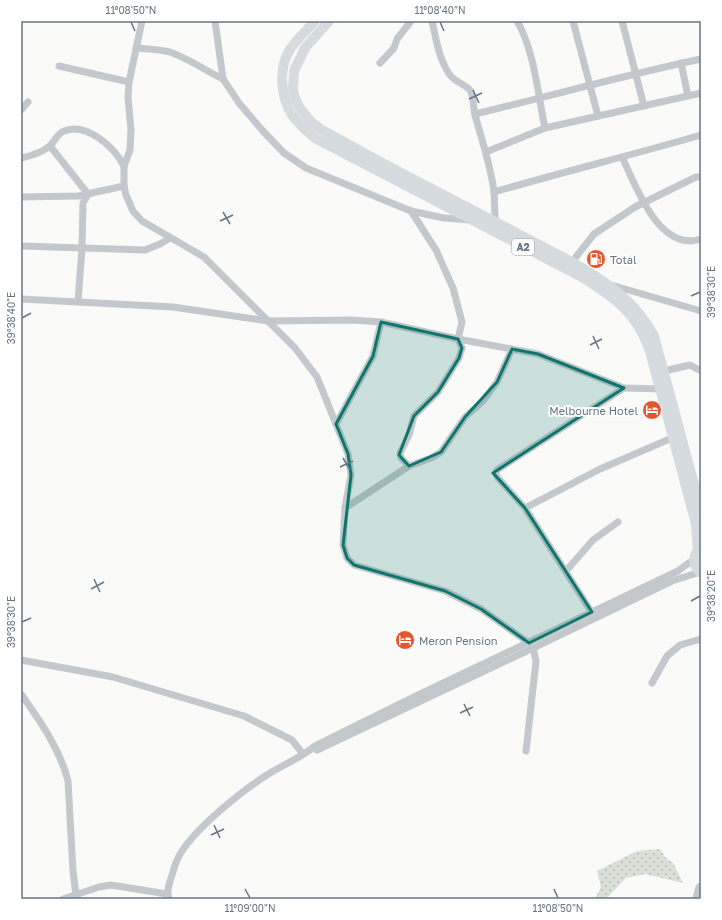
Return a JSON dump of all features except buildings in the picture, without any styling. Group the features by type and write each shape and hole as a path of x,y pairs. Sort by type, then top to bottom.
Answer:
{"highway":[{"name":"A2","path":"315,21 305,48 294,71 293,90 297,113 302,128 315,138 582,277 626,310 641,330 650,351 664,389 701,510"},
{"name":"A2","path":"310,33 330,21"},
{"name":"A2","path":"297,113 322,130 572,262 608,284 633,306 648,324 654,336 664,371 664,389 672,438 696,524 698,552 694,564 700,572"}],"street":[{"path":"142,21 129,82 128,98 131,130 130,150 124,166 124,186 133,211 142,221 204,257 295,348 317,377 348,454 351,475 345,508 343,545 347,558 354,565 445,591 481,609 531,645 536,661 526,751"},
{"path":"215,21 223,79 239,103 284,153 306,168 411,211 444,218 473,220"},
{"path":"380,63 394,48 397,39 410,21"},
{"path":"432,21 436,41 444,66 453,79 468,87 471,91 475,114 486,152 494,192 498,234"},
{"path":"517,21 523,31 531,56 545,128"},
{"path":"573,21 598,116"},
{"path":"622,21 644,106"},
{"path":"136,48 155,49 170,52 223,79"},
{"path":"475,114 539,99 590,84 701,59"},
{"path":"681,63 688,96"},
{"path":"59,66 129,82"},
{"path":"486,152 545,128 701,93"},
{"path":"21,110 28,102"},
{"path":"21,158 50,146 60,132 72,128 79,128 88,131 112,149 119,156 124,166"},
{"path":"494,192 701,135"},
{"path":"50,146 88,194"},
{"path":"622,157 644,203 654,220 676,238 694,242 701,239"},
{"path":"572,262 594,234 635,207 696,177 701,177"},
{"path":"21,197 78,196 124,186"},
{"path":"78,302 82,248 83,203 88,194"},
{"path":"409,466 401,458 400,453 409,435 414,416 438,392 459,358 462,348 458,339 462,322 453,288 436,250 411,211"},
{"path":"21,246 145,250 170,238"},
{"path":"597,287 608,284 701,310"},
{"path":"21,299 173,307 268,321 351,320 381,322 458,339 538,354 624,388 664,389"},
{"path":"336,424 374,356 381,322"},
{"path":"345,508 409,466 431,458 441,452 465,417 483,401 498,382 512,349"},
{"path":"664,371 690,365 701,370"},
{"path":"594,615 525,508 496,474 497,470 624,388"},
{"path":"525,508 600,469 672,438"},
{"path":"566,571 593,540 618,522"},
{"path":"594,615 678,571 698,552"},
{"path":"63,899 99,887 111,885 168,896 178,858 188,842 241,794 269,774 306,753 315,746 594,615 672,581 700,572"},
{"path":"652,683 667,656 680,646 701,639"},
{"path":"21,660 113,677 244,716 292,740 306,753"},
{"path":"21,694 56,748 64,766 68,781 73,871 76,895"},
{"path":"696,898 699,887 701,886"}],"highlighted area":[{"path":"381,322 458,339 462,348 459,358 438,392 414,416 399,455 409,466 441,452 465,417 497,382 512,349 538,354 624,388 493,473 525,508 592,612 529,643 481,609 445,591 354,565 347,558 343,545 351,475 348,454 336,424 373,356"}],"shaded area":[{"path":"660,849 666,858 673,863 683,883 645,874 626,878 606,899 595,899 601,887 597,871 637,851"}],"place":[{"name":"Total","path":"596,259"},
{"name":"Melbourne Hotel","path":"652,410"},
{"name":"Meron Pension","path":"405,640"}]}
